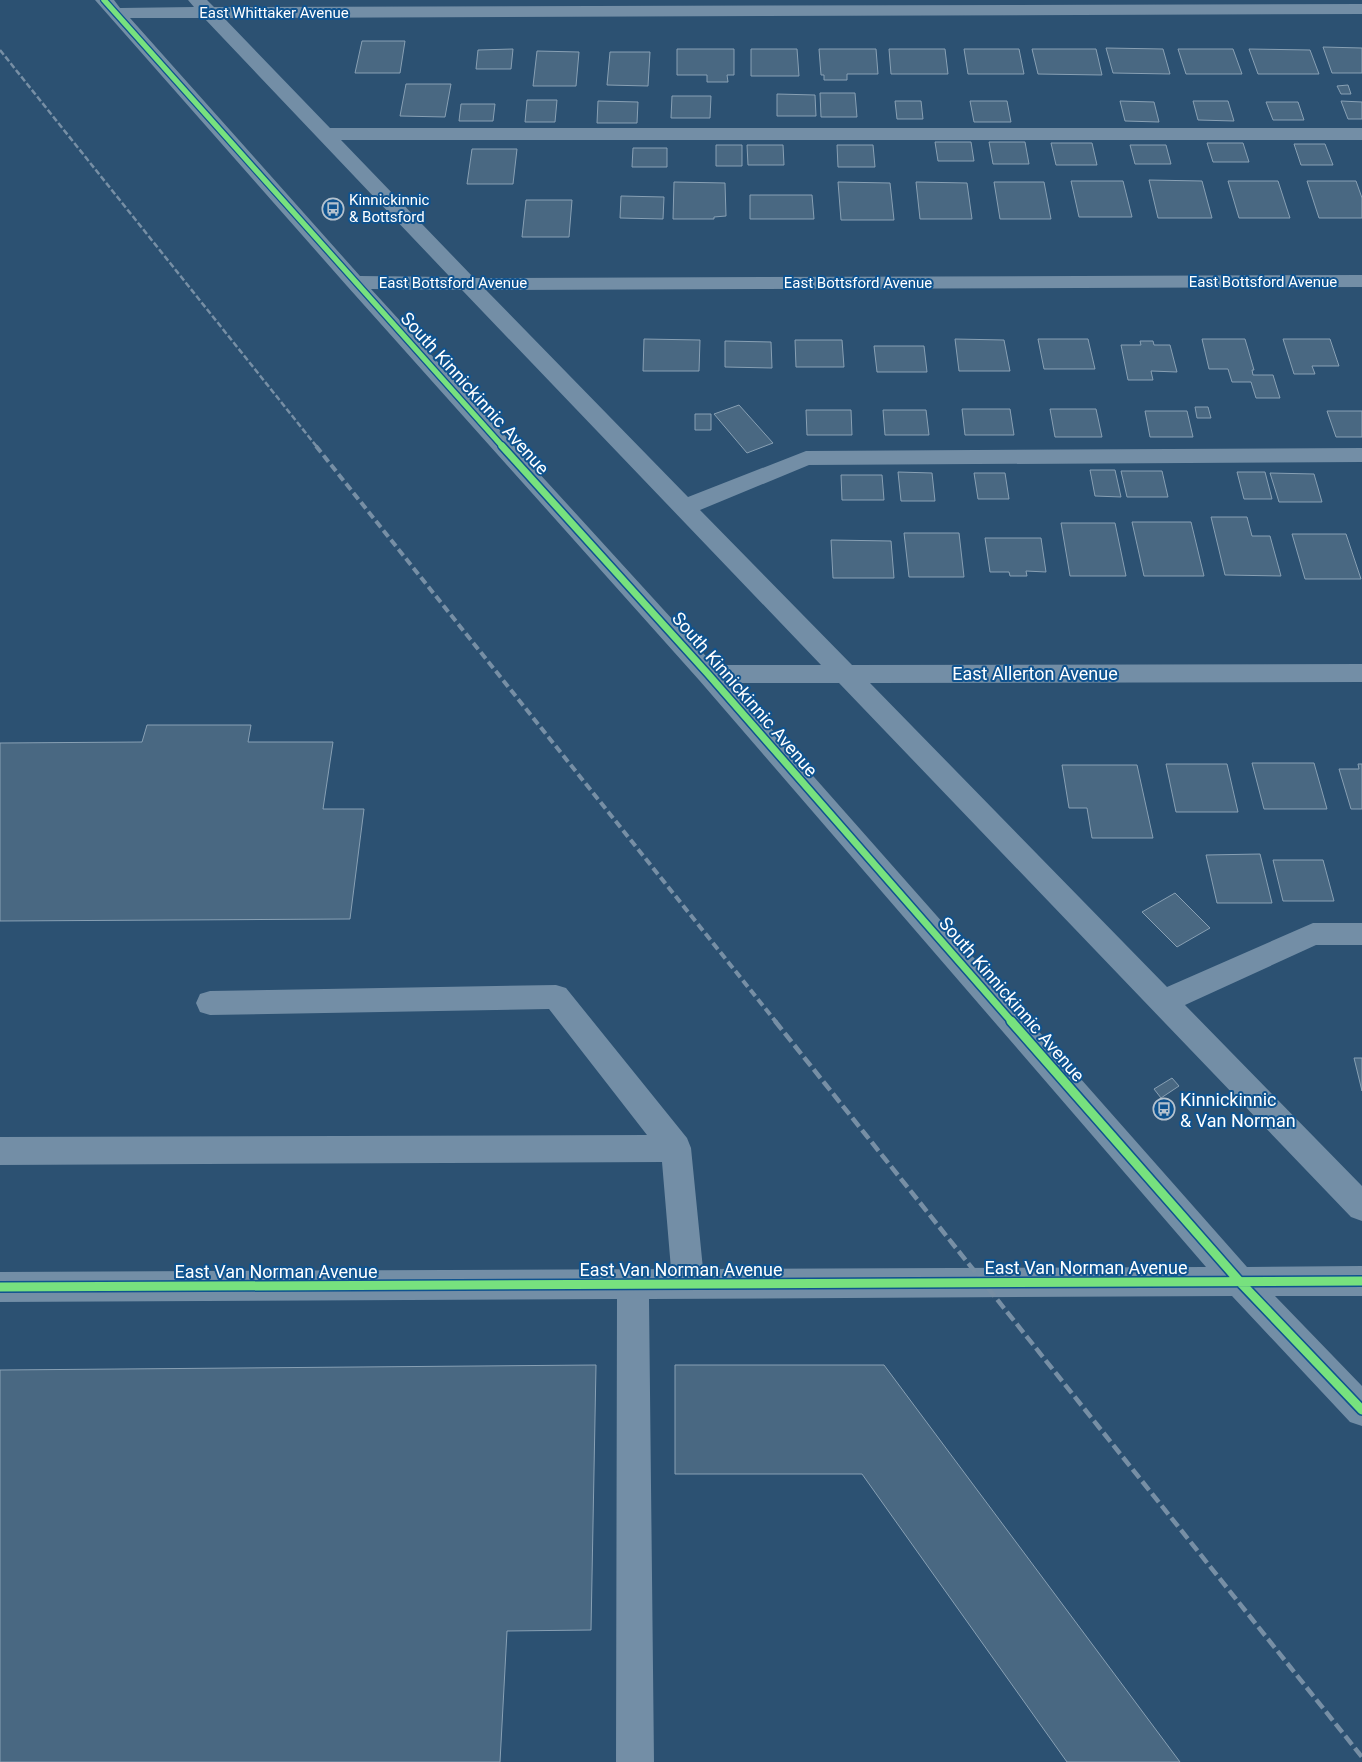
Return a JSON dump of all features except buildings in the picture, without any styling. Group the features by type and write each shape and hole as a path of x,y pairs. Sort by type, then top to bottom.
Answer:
{"street":[{"name":"East Whittaker Avenue","path":"110,7 1362,9"},
{"name":"South Kinnickinnic Avenue","path":"110,7 354,282 708,674 1240,1282 1362,1410"},
{"path":"203,7 468,284 1362,1208"},
{"path":"325,134 1362,134"},
{"name":"East Bottsford Avenue","path":"354,282 468,284 1362,282"},
{"path":"685,507 806,458 1362,455"},
{"name":"East Allerton Avenue","path":"708,674 1362,672"},
{"path":"1162,1002 1313,934 1362,934"},
{"path":"210,1003 556,997 676,1148 688,1283"},
{"path":"0,1151 676,1148"},
{"name":"East Van Norman Avenue","path":"0,1287 1362,1281"},
{"path":"633,1284 635,1762"}],"railway":[{"path":"0,50 317,447"},
{"path":"316,446 776,1022"},
{"path":"775,1021 1362,1757"}],"cycle path":[{"path":"104,0 354,282 708,674 1240,1282 1362,1410"},
{"path":"0,1287 1362,1281"}],"place":[{"name":"Kinnickinnic & Bottsford","path":"333,209"},
{"name":"Kinnickinnic & Van Norman","path":"1164,1109"}]}
